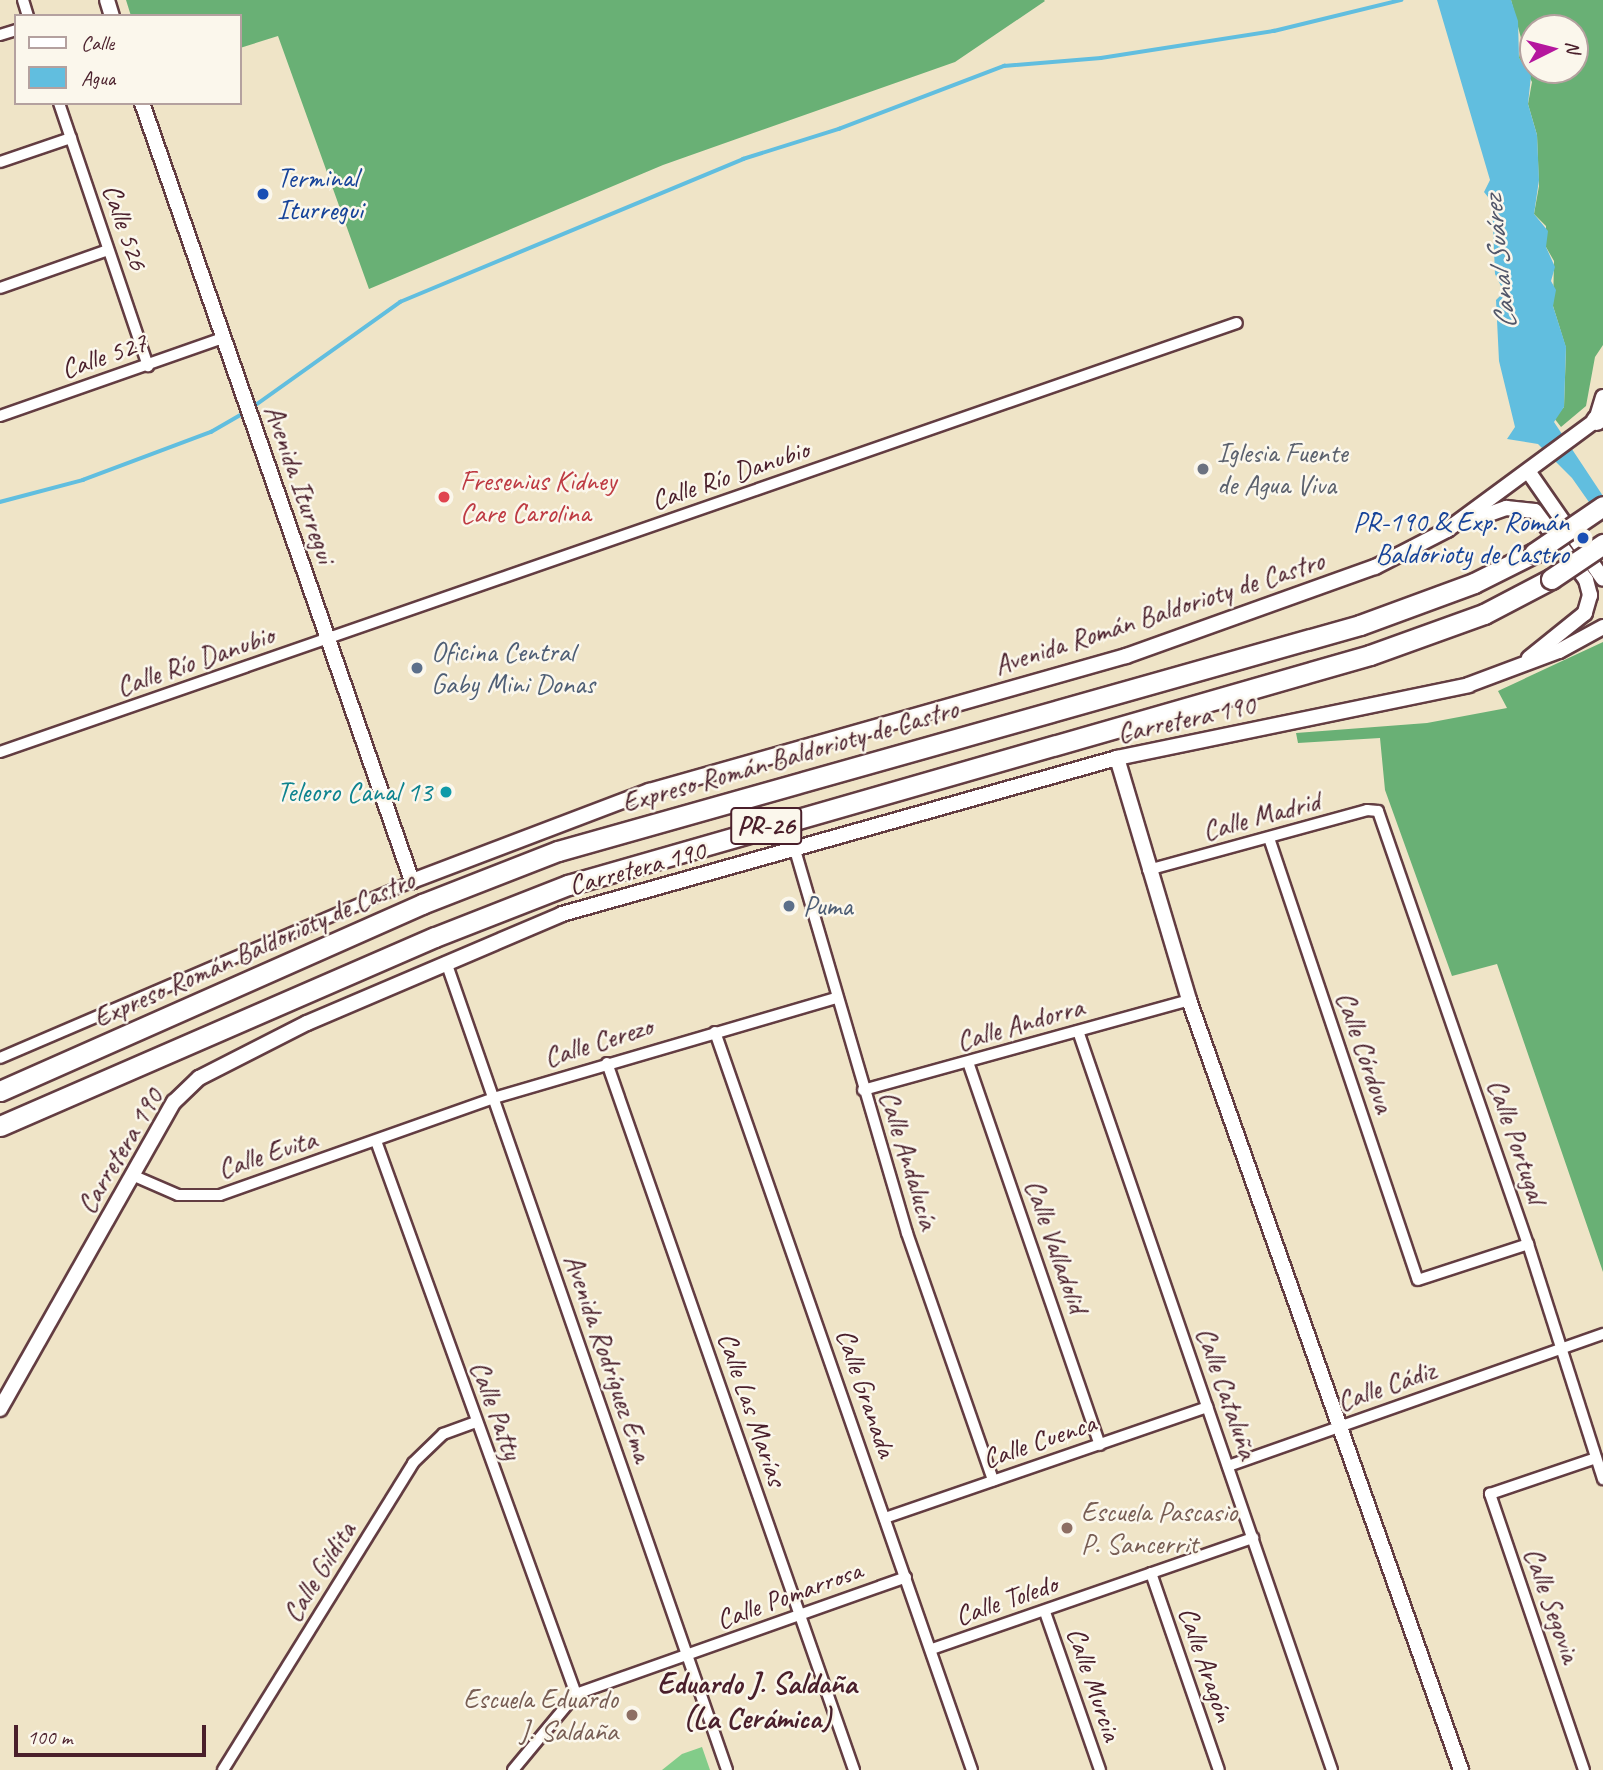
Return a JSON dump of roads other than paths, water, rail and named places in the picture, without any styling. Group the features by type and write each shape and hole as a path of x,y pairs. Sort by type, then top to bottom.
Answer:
{"highway":[{"name":"Expreso Román Baldorioty de Castro","path":"0,1091 422,904 558,851 1360,625 1474,583 1534,553 1603,506"},
{"name":"PR-26","path":"0,1126 435,937 568,885 1370,655 1484,614 1551,579 1603,544"},
{"path":"0,1077 46,1072"}],"street":[{"name":"Calle 526","path":"60,105 148,366"},
{"name":"Avenida Iturregui","path":"143,105 412,881"},
{"path":"0,162 71,138"},
{"path":"0,288 108,250"},
{"name":"Calle Río Danubio","path":"0,752 1237,323"},
{"name":"Calle 527","path":"0,416 223,338"},
{"path":"1600,421 1603,397"},
{"name":"Avenida Román Baldorioty de Castro","path":"0,1058 412,881 649,791 1125,656 1375,567 1447,530 1579,433 1600,421"},
{"path":"1523,474 1603,579"},
{"path":"1447,530 1506,508 1535,511 1586,580 1590,595 1585,612 1514,670"},
{"name":"Carretera 190","path":"0,1409 173,1102 199,1078 307,1023 562,914 1117,758 1468,685 1514,670 1603,627"},
{"path":"1117,758 1148,870 1189,1000 1461,1770"},
{"name":"Calle Madrid","path":"1148,870 1367,810 1378,811 1383,819"},
{"name":"Calle Portugal","path":"1383,819 1528,1244 1559,1350 1603,1479"},
{"name":"Calle Córdova","path":"1269,838 1418,1280 1528,1244"},
{"name":"Calle Andalucía","path":"795,850 863,1090 993,1480"},
{"name":"Avenida Rodríguez Ema","path":"446,962 727,1770"},
{"name":"Calle Cerezo","path":"376,1141 494,1098 837,998"},
{"name":"Calle Andorra","path":"863,1090 1189,1000"},
{"name":"Calle Cataluña","path":"1078,1031 1332,1770"},
{"name":"Calle Granada","path":"715,1032 972,1770"},
{"name":"Calle Valladolid","path":"968,1062 1100,1445"},
{"name":"Calle Las Marías","path":"607,1063 854,1770"},
{"name":"Calle Evita","path":"132,1175 178,1195 220,1195 376,1141"},
{"name":"Calle Patty","path":"376,1141 576,1693"},
{"name":"Calle Cádiz","path":"1228,1466 1603,1334"},
{"name":"Calle Cuenca","path":"885,1518 1207,1407"},
{"name":"Calle Gildita","path":"223,1770 413,1463 443,1434 476,1422"},
{"name":"Calle Segovia","path":"1584,1770 1490,1494 1596,1458"},
{"name":"Calle Toledo","path":"932,1649 1253,1538"},
{"name":"Calle Aragón","path":"1151,1573 1219,1770"},
{"name":"Calle Pomarrosa","path":"576,1693 906,1577"},
{"name":"Calle Murcia","path":"1045,1612 1100,1770"},
{"path":"513,1770 576,1693"}],"water":[{"name":"Canal Suárez","path":"1437,0 1511,0 1518,21 1519,84 1530,84 1528,104 1537,135 1539,180 1534,214 1548,231 1546,247 1555,267 1551,281 1556,290 1553,306 1566,347 1564,407 1554,422 1603,496 1603,522 1572,478 1538,444 1507,439 1515,427 1499,361 1496,300 1502,294 1495,274 1492,202 1484,192 1490,180"}],"waterway":[{"path":"253,407 400,302 743,159 839,129 1004,66 1101,58 1274,31 1401,0"},
{"path":"0,502 83,480 211,432 244,413"}],"place":[{"name":"Terminal Iturregui","path":"263,194"},
{"name":"Iglesia Fuente de Agua Viva","path":"1203,469"},
{"name":"Fresenius Kidney Care Carolina","path":"444,497"},
{"name":"PR-190 & Exp. Román Baldorioty de Castro","path":"1583,538"},
{"name":"Oficina Central Gaby Mini Donas","path":"417,668"},
{"name":"Teleoro Canal 13","path":"446,792"},
{"name":"Puma","path":"789,906"},
{"name":"Escuela Pascasio P. Sancerrit","path":"1067,1528"},
{"name":"Escuela Eduardo J. Saldaña","path":"632,1715"}],"district":[{"name":"Eduardo J. Saldaña (La Cerámica)","path":"757,1700"}]}
